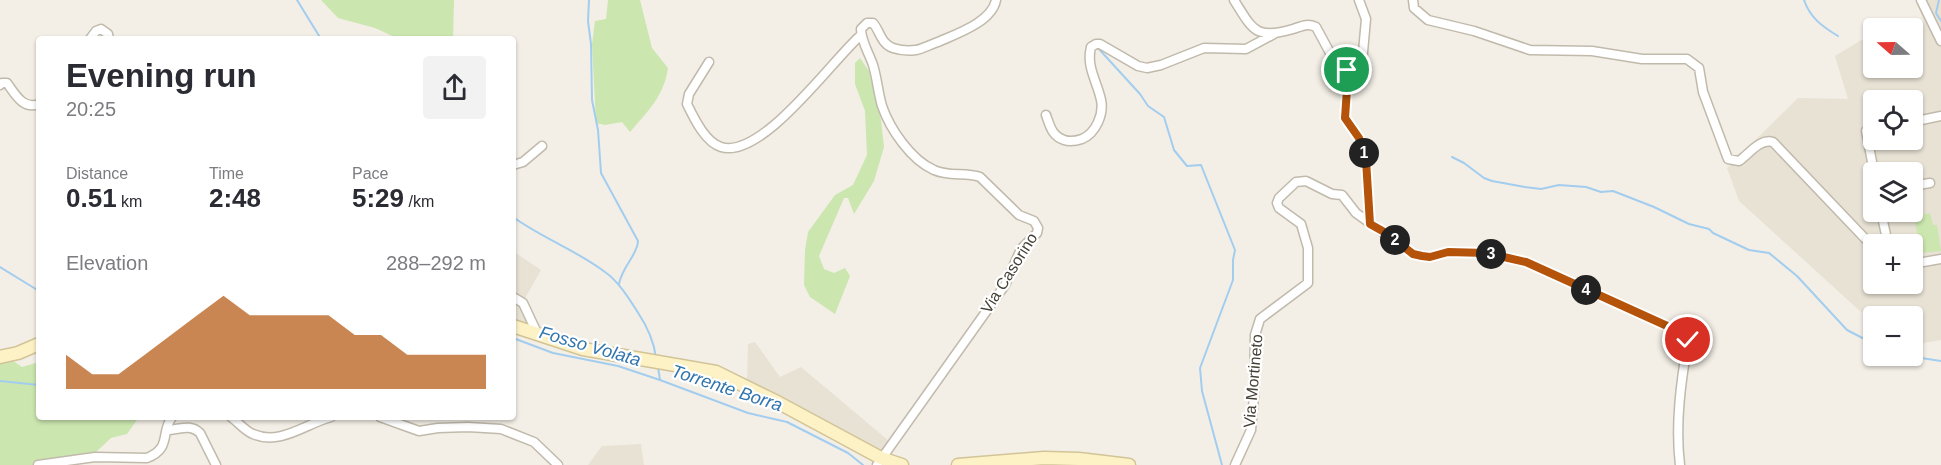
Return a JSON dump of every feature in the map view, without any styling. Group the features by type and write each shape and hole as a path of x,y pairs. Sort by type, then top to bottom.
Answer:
{"street":[{"path":"709,62 689,94 687,104 711,141 721,147 734,148 751,141 777,122 806,95 861,35 861,29 867,23 873,23 884,43 889,46 896,49 915,50 973,26 989,14 996,0"},
{"path":"1234,0 1255,30 1274,34"},
{"path":"1339,66 1353,71 1358,69 1362,63 1366,19 1359,0"},
{"path":"1413,0 1414,8 1428,20 1474,31 1530,50 1592,51 1642,58 1687,59 1699,68 1703,92 1728,159 1739,161 1762,142 1773,142 1863,237"},
{"path":"1921,0 1941,41"},
{"path":"1046,115 1053,133 1065,140 1075,141 1087,136 1095,128 1100,118 1102,102 1090,69 1089,56 1091,47 1096,44 1100,44 1138,66 1148,68 1204,48 1246,49 1274,34 1306,24 1316,27 1339,66 1347,89 1345,118 1359,138 1366,160 1370,224"},
{"path":"92,36 101,29 108,36"},
{"name":"Via Casorino","path":"861,35 875,72 883,107 896,132 909,150 932,170 942,173 973,174 980,177 1019,215 1034,221 1038,228 1021,249 1005,285 879,462"},
{"path":"0,85 7,83 15,95 29,106 36,105"},
{"path":"1923,120 1941,116"},
{"path":"516,164 523,162 542,146"},
{"name":"Via Mortineto","path":"1235,465 1251,430 1254,396 1254,335 1260,319 1308,283 1308,248 1301,224 1279,208 1277,202 1296,182 1306,181 1332,194 1342,195 1356,213 1413,254 1430,257 1448,252 1486,253 1526,262 1676,330 1688,340 1681,383 1678,448 1680,465"},
{"path":"1923,184 1930,183"},
{"path":"1923,262 1941,259"},
{"path":"516,299 523,303 538,335"},
{"path":"516,327 583,349 710,370 725,375 879,462 902,465"},
{"path":"0,357 36,345"},
{"path":"38,465 95,457 147,458 155,455 164,446 170,420"},
{"path":"235,420 249,432 264,437 288,434 323,420"},
{"path":"388,420 419,431 468,427 501,429 534,442 558,465"},
{"path":"167,430 191,426 196,429 216,465"},
{"path":"958,465 1044,458 1079,459 1129,465"}],"shaded area":[{"path":"1916,0 1941,0 1941,340 1924,343 1923,306 1863,306 1863,313 1861,312 1739,201 1727,168 1798,98 1848,99 1835,56 1863,39 1863,78 1923,78 1923,21"},
{"path":"516,253 541,270 523,302 533,327 516,321"},
{"path":"755,342 780,377 801,367 889,441 879,453 747,380 748,344"},
{"path":"641,444 644,465 588,465 602,446"}],"green space":[{"path":"321,0 454,0 453,36 392,36 375,28 338,18"},
{"path":"608,0 640,0 652,48 668,68 659,95 630,132 622,122 605,125 596,123 592,44 595,21 606,19"},
{"path":"860,58 869,71 881,120 884,147 874,181 854,214 848,198 844,198 819,256 824,269 834,273 845,268 850,276 835,314 810,297 804,285 805,250 808,232 835,195 853,185 867,155 865,111 855,84 855,63"},
{"path":"1930,213 1933,225 1937,225 1941,251 1923,253 1923,234 1917,234 1915,222 1923,222 1923,215"},
{"path":"0,360 12,360 22,367 36,363 36,420 137,420 127,434 111,438 96,452 59,459 59,465 0,465"}],"waterway":[{"name":"Torrente Borra","path":"297,0 319,36"},
{"path":"589,0 592,100 598,130 601,173 638,241 619,284"},
{"path":"1804,0 1818,21 1838,36"},
{"path":"1939,0 1936,13 1941,21"},
{"path":"1098,48 1148,106 1164,117 1174,150 1187,166 1201,165 1235,250 1233,280 1200,368 1202,391 1222,465"},
{"path":"1452,157 1492,181 1541,189 1559,185 1586,187 1601,192 1613,191 1689,224 1709,229 1749,250 1769,253 1797,276 1847,330 1863,338"},
{"name":"Torrente Borra","path":"516,219 594,264 614,280 644,322 652,339 656,358"},
{"path":"0,267 36,289"},
{"name":"Fosso Volata","path":"516,339 553,353 618,366 660,380"},
{"path":"1923,358 1941,361"},
{"name":"Torrente Borra","path":"658,367 660,380 748,413 787,422 848,453 863,465"},
{"name":"Fosso Volata","path":"0,381 36,385"}],"route":[{"path":"1347,70 1339,66 1347,89 1345,118 1359,138 1366,160 1370,224 1413,254 1430,257 1448,252 1486,253 1526,262 1676,330 1688,340"}]}
